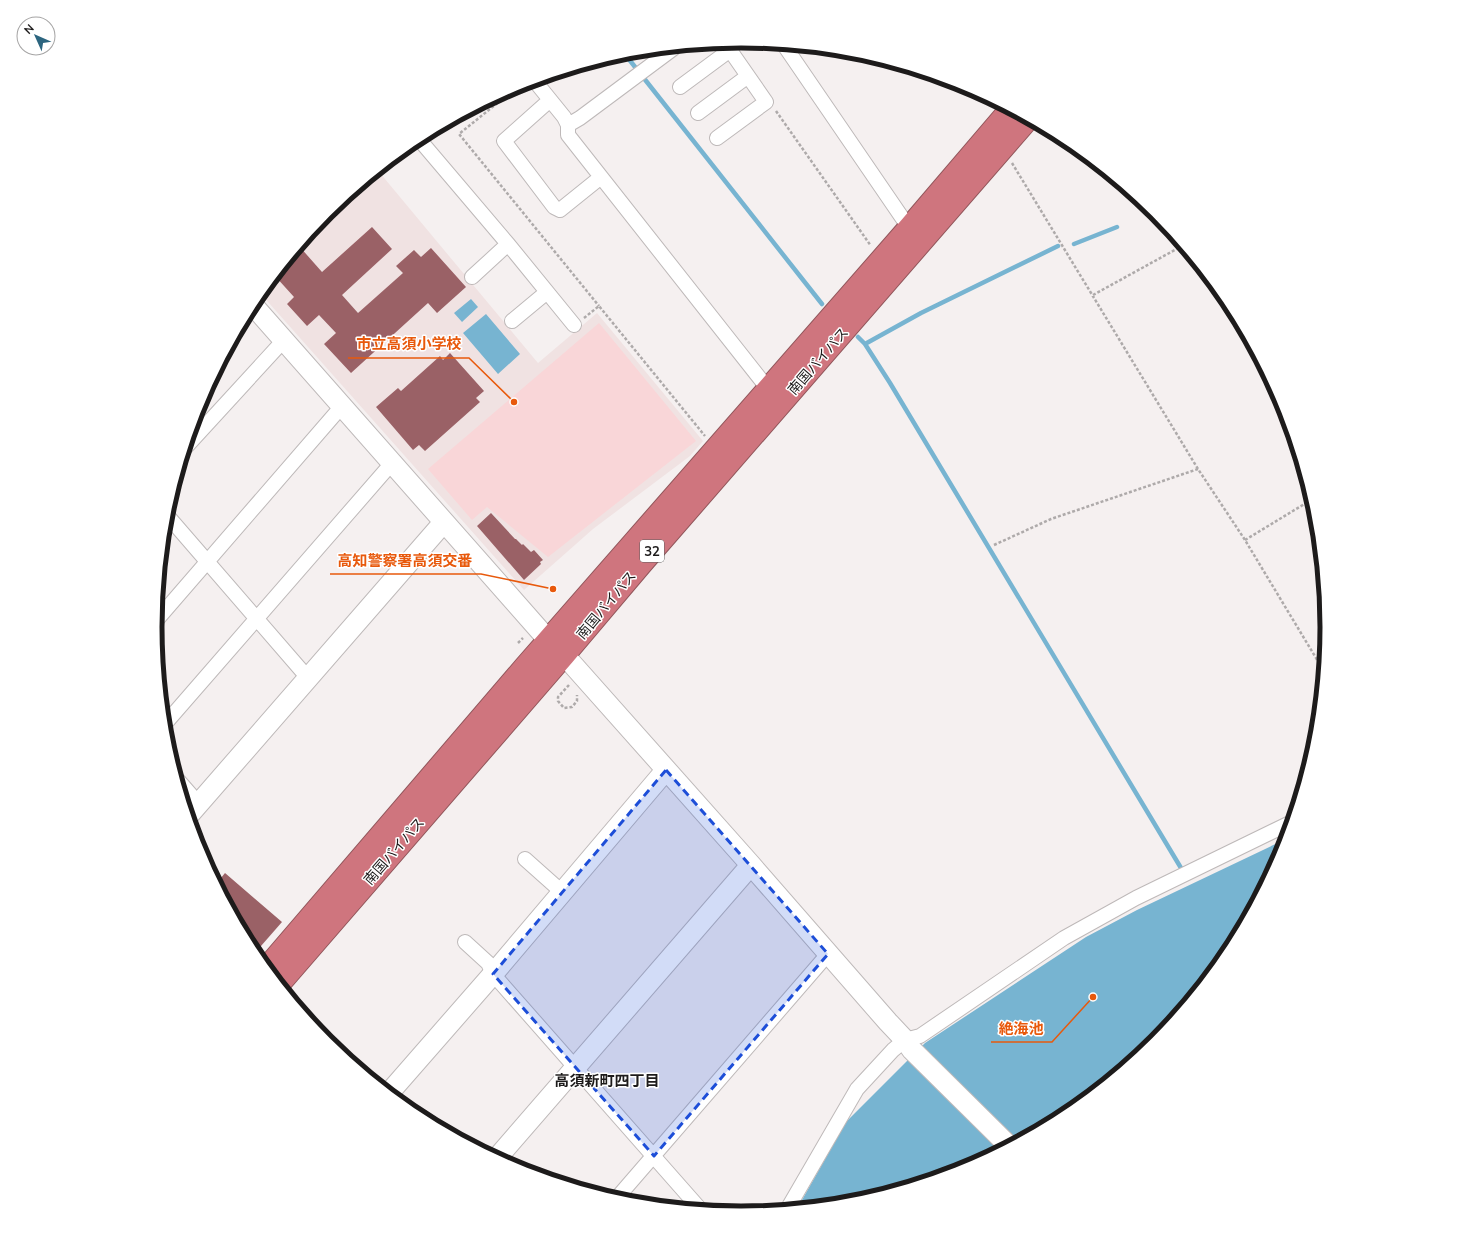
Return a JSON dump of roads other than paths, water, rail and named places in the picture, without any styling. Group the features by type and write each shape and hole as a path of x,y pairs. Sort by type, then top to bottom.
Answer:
{"highway":[{"name":"南国バイパス","path":"270,964 550,639 769,390 1007,113"},
{"name":"南国バイパス","path":"282,980 641,564 1024,123"}],"street":[{"path":"680,87 724,48"},
{"path":"717,138 766,102 729,48"},
{"path":"787,50 910,227"},
{"path":"568,125 580,118 668,53"},
{"path":"698,113 748,76"},
{"path":"538,85 568,125 568,135 769,390"},
{"path":"550,100 504,141 554,208 560,210 601,177"},
{"path":"423,144 574,325"},
{"path":"472,277 508,244"},
{"path":"512,321 547,292"},
{"path":"256,309 542,633 550,639 909,1045 1005,1142"},
{"path":"192,440 284,340"},
{"path":"162,614 342,406"},
{"path":"169,718 392,463"},
{"path":"172,521 308,678"},
{"path":"187,797 194,810 444,522"},
{"path":"392,1089 493,974 666,770"},
{"path":"790,1204 857,1089 893,1050 909,1045 1064,938 1171,880 1284,826"},
{"path":"525,859 562,892"},
{"path":"501,1154 751,865"},
{"path":"465,942 488,963 493,974 654,1156 694,1204"},
{"path":"621,1193 828,954"}],"water":[{"path":"471,299 478,307 462,322 454,313"},
{"path":"486,314 520,354 498,374 463,333"},
{"path":"1277,843 1260,883 1242,917 1222,949 1200,979 1176,1009 1150,1036 1093,1086 1030,1128 997,1146 962,1162 927,1175 890,1186 853,1195 800,1203 846,1122 925,1043 1086,937 1137,910"}],"waterway":[{"path":"629,59 822,304"},
{"path":"1074,244 1117,227"},
{"path":"865,344 921,313 1058,246"},
{"path":"858,337 865,344 890,383 1181,868"}],"place":[{"name":"市立高須小学校","path":"514,402"},
{"name":"高知警察署高須交番","path":"553,589"},
{"name":"絶海池","path":"1093,997"}],"district":[{"name":"高須新町四丁目","path":"607,1080"}]}
